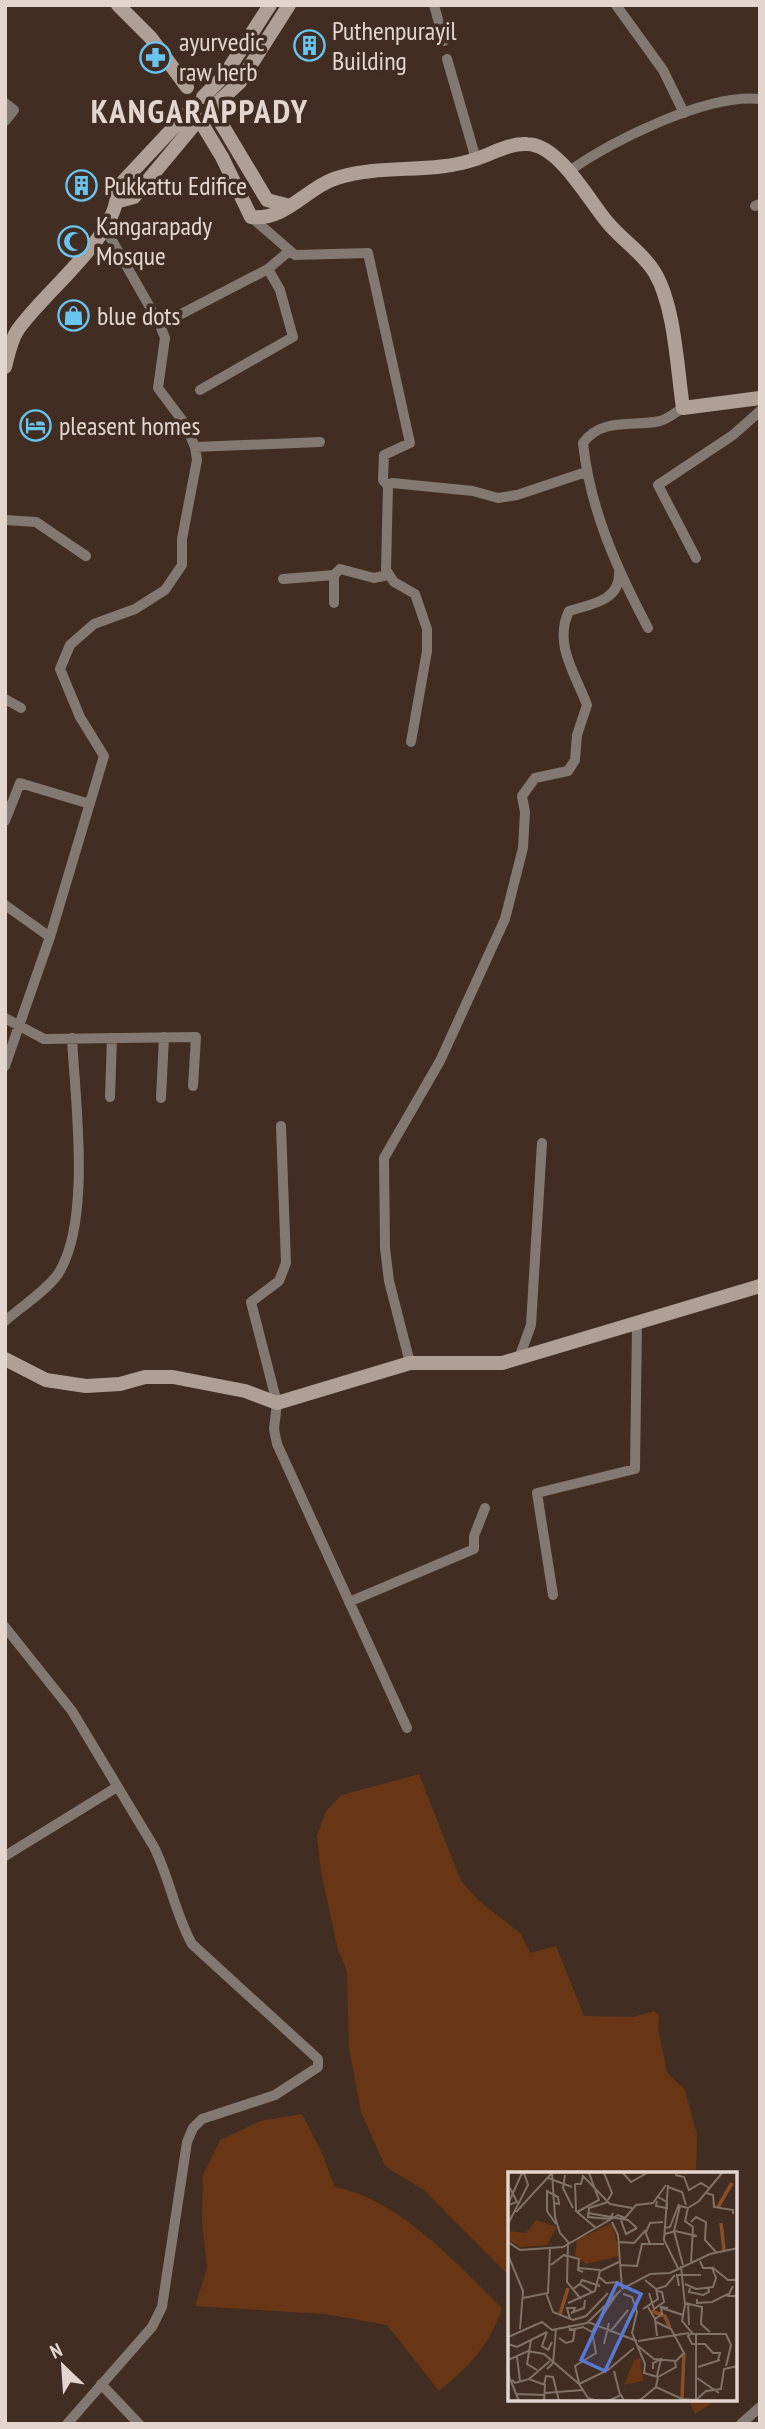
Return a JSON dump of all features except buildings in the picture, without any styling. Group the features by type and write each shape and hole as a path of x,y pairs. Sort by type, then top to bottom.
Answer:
{"street":[{"path":"118,5 151,38 267,200 290,206"},
{"path":"5,367 10,333 106,228 119,201 134,197 199,106 225,76 270,5"},
{"path":"199,106 240,82 289,5"},
{"path":"434,5 443,41"},
{"path":"616,5 663,70 684,113"},
{"path":"447,59 476,159"},
{"path":"569,171 596,153 684,113 744,97 760,99"},
{"path":"5,103 14,110 5,121"},
{"path":"199,106 251,217 288,252 295,255 368,253 410,443 387,452 385,478 388,575"},
{"path":"251,217 264,218 290,206 328,180 352,173 453,164 476,159 503,148 527,144 544,148 569,171 608,223 655,272 667,308 683,408"},
{"path":"5,1066 50,937 104,756 80,717 60,669 70,645 94,624 135,609 164,590 182,565 182,539 197,460 195,447 185,424 158,388 165,338 160,325 106,228"},
{"path":"160,325 268,269 288,252"},
{"path":"200,390 293,337 280,290 268,269"},
{"path":"648,628 619,573 586,472 583,443 590,434 615,424 661,421 683,408 760,397"},
{"path":"696,558 658,485 733,435 760,411"},
{"path":"195,447 320,442"},
{"path":"385,478 392,483 473,491 498,498 517,495 586,472"},
{"path":"5,520 36,522 86,556"},
{"path":"283,579 334,575 340,569 374,578 388,575 415,594 428,629 427,651 411,742"},
{"path":"410,1363 386,1259 384,1158 440,1061 505,919 514,894 523,848 525,812 522,796 535,778 568,771 575,760 576,735 587,705 566,657 564,622 569,611 611,597 620,585 619,573"},
{"path":"334,575 334,603"},
{"path":"5,699 21,708"},
{"path":"5,821 20,783 90,804"},
{"path":"5,905 50,937"},
{"path":"5,1018 19,1023 44,1039 196,1037 193,1086"},
{"path":"161,1098 164,1037"},
{"path":"5,1321 58,1274 70,1241 80,1188 72,1038"},
{"path":"110,1097 112,1038"},
{"path":"281,1126 286,1263 279,1281 251,1302 277,1403 274,1429 277,1444 407,1728"},
{"path":"519,1358 531,1325 542,1143"},
{"path":"5,1359 46,1380 86,1386 120,1384 145,1377 173,1377 244,1391 277,1403 410,1363 502,1363 760,1286"},
{"path":"553,1595 537,1493 635,1469 637,1324"},
{"path":"349,1602 474,1549 474,1536 485,1508"},
{"path":"5,1627 72,1711 117,1787 163,1865 182,1927 192,1944 318,2059 318,2067 275,2095 202,2119 193,2128 187,2143 162,2307 152,2327 67,2424"},
{"path":"5,1856 117,1787"},
{"path":"102,2385 139,2424"},
{"path":"741,2424 760,2407"}],"shaded area":[{"path":"419,1774 461,1881 478,1900 521,1934 530,1953 556,1946 584,2016 633,2017 654,2011 659,2016 658,2028 667,2073 685,2090 697,2135 696,2172 508,2172 508,2275 425,2191 385,2166 361,2112 349,2048 347,1971 338,1950 321,1872 317,1836 326,1811 342,1795"},
{"path":"302,2114 335,2187 359,2194 404,2219 446,2253 502,2308 485,2344 460,2373 439,2391 387,2325 325,2314 195,2306 207,2268 202,2220 203,2175 220,2140 260,2121"},
{"path":"689,2401 715,2401 695,2414"}],"place":[{"name":"Puthenpurayil Building","path":"309,46"},
{"name":"ayurvedic raw herb","path":"156,57"},
{"name":"Pukkattu Edifice","path":"81,186"},
{"name":"Kangarapady Mosque","path":"73,241"},
{"name":"blue dots","path":"74,316"},
{"name":"pleasent homes","path":"36,426"}],"district":[{"name":"KANGARAPPADY","path":"200,111"}]}
